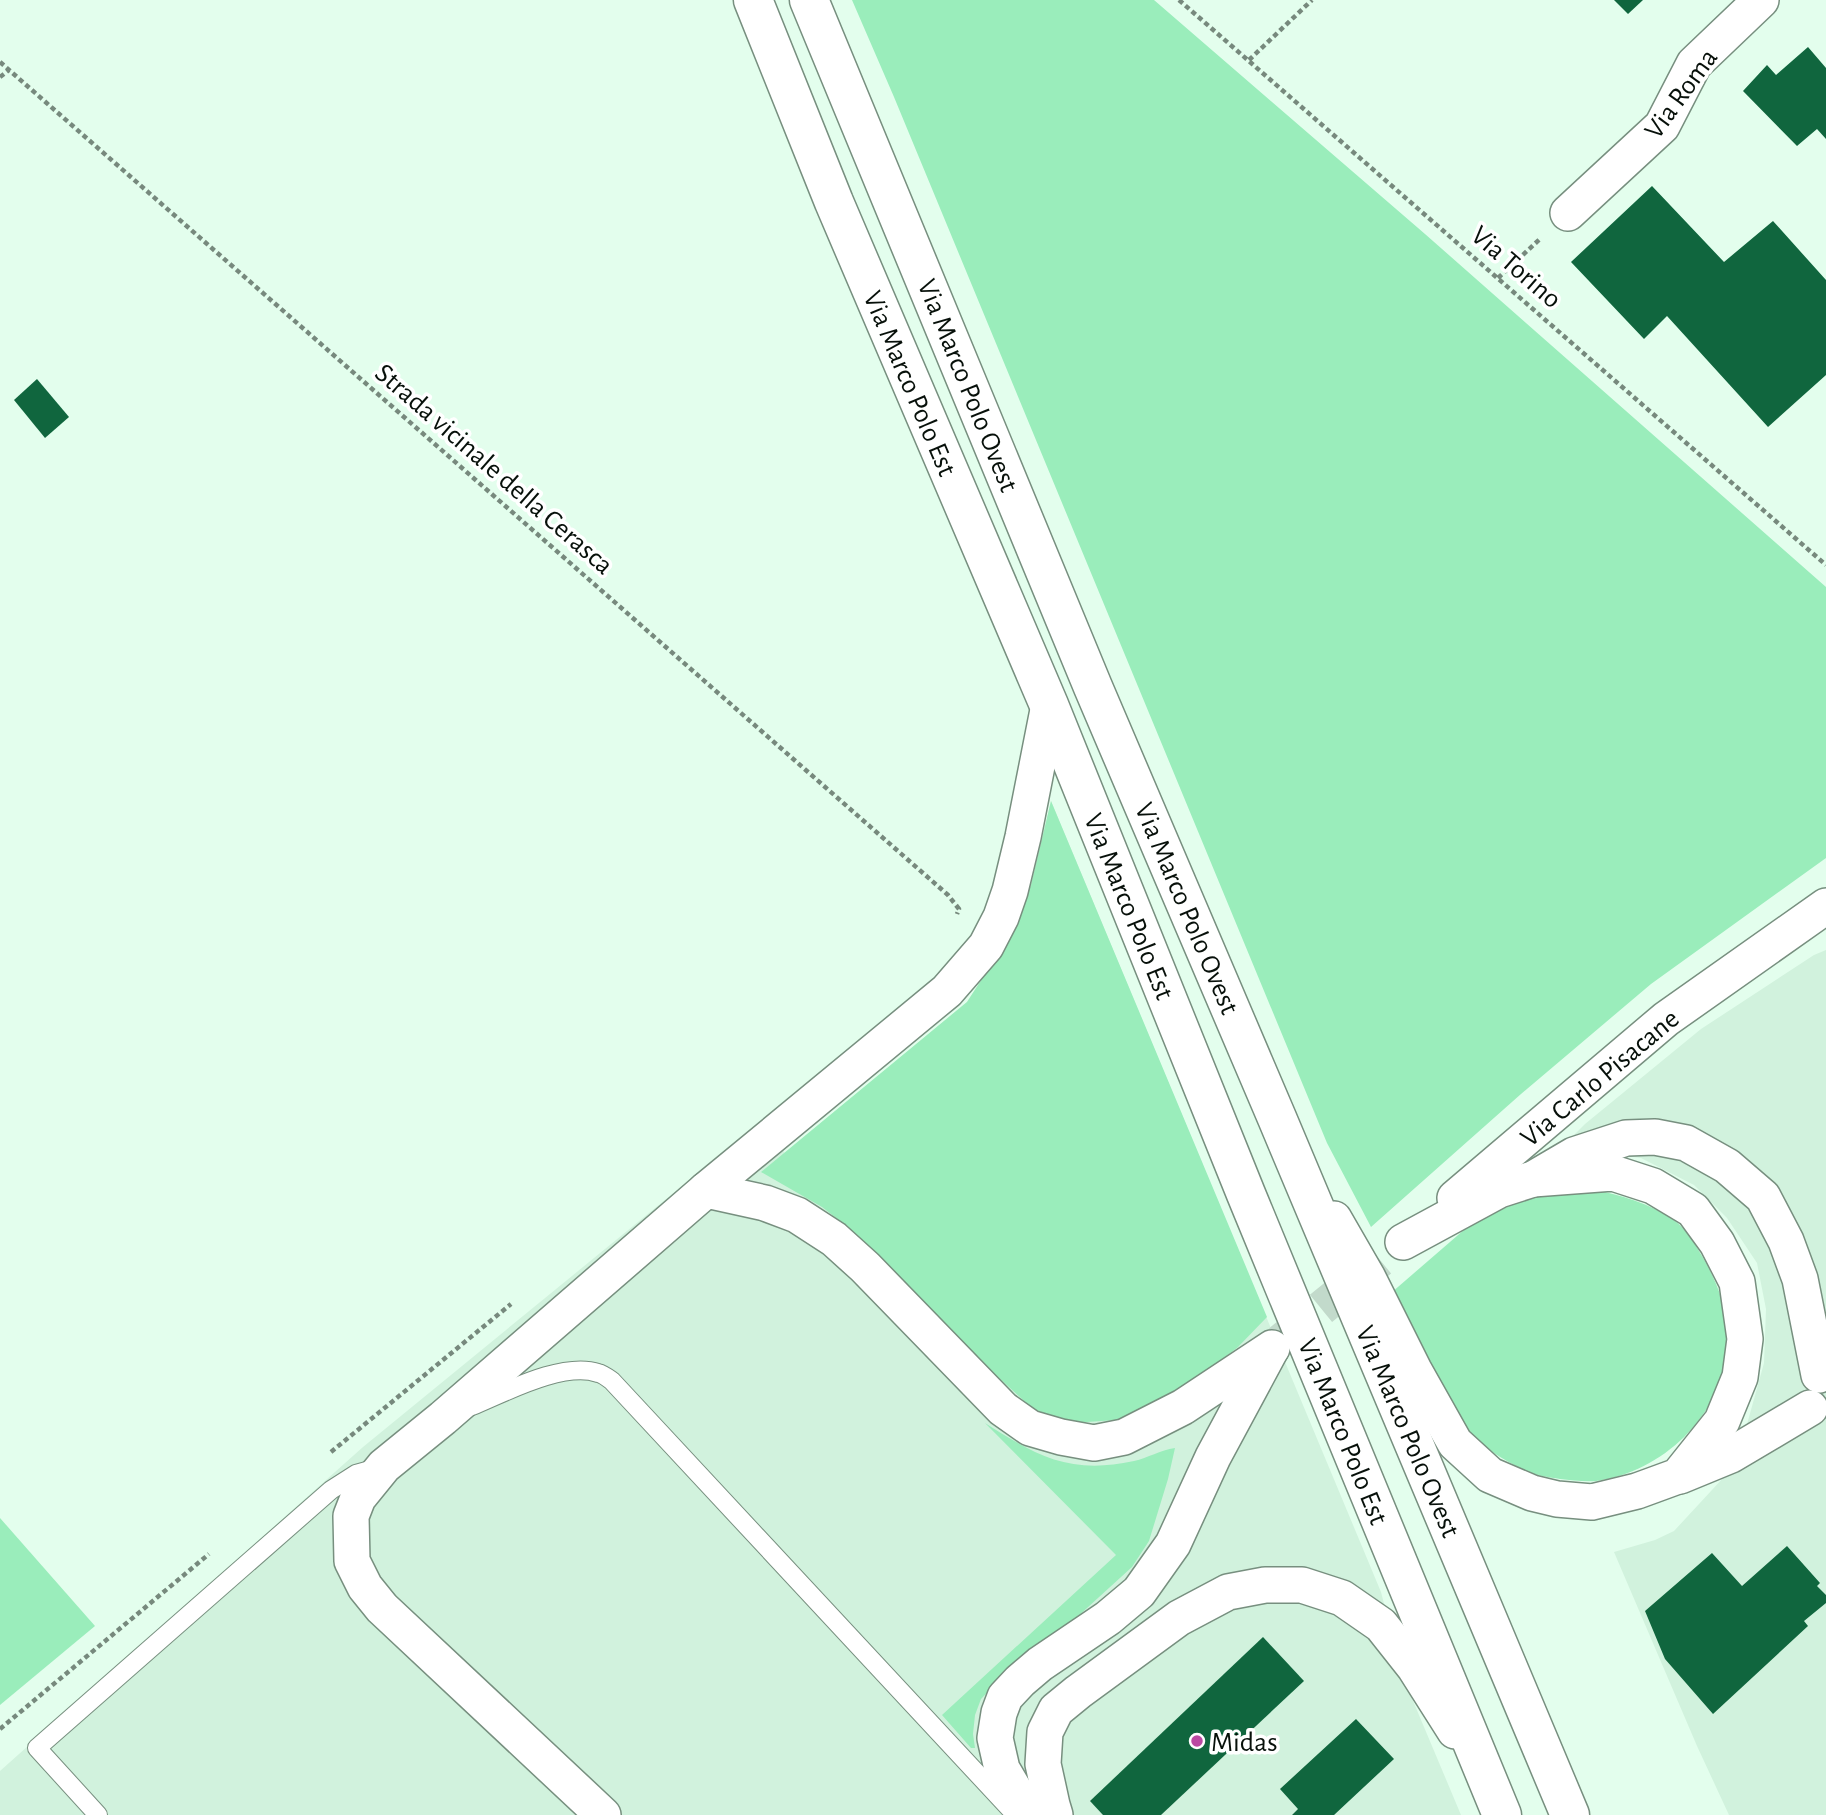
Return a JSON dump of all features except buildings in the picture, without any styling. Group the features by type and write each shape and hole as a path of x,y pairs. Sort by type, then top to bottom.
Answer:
{"street":[{"name":"Via Marco Polo Est","path":"753,0 834,202 1049,705 1246,1194 1498,1806"},
{"name":"Via Marco Polo Ovest","path":"809,0 1093,687 1570,1815"},
{"name":"Via Roma","path":"1568,214 1662,126 1694,64 1761,0"},
{"path":"603,1815 382,1608 365,1587 352,1561 351,1516 358,1498 384,1466 706,1190 947,991 986,946 1001,917 1026,826 1049,705"},
{"name":"Via Carlo Pisacane","path":"1533,1179 1499,1190 1392,1251 1666,1019 1826,906"},
{"path":"1277,1118 1368,1278 1414,1370 1455,1443 1490,1475 1532,1493 1557,1499 1592,1502 1637,1491 1731,1455 1820,1396 1800,1279 1786,1241 1763,1197 1727,1166 1686,1143 1655,1137 1626,1138 1574,1155 1533,1179"},
{"path":"1533,1179 1612,1173 1653,1186 1693,1210 1717,1243 1737,1282 1745,1339 1740,1377 1722,1421 1678,1476"},
{"path":"706,1190 765,1203 797,1215 834,1239 865,1267 1003,1409 1030,1428 1061,1437 1094,1443 1124,1437 1183,1407 1272,1348 1213,1457 1173,1544 1139,1592 1108,1618 1040,1664 1005,1697 995,1738 1002,1769 1029,1815"},
{"path":"1055,1815 1043,1764 1045,1732 1056,1710 1179,1618 1228,1592 1265,1585 1302,1585 1342,1598 1381,1625 1438,1703 1498,1806"}],"lane":[{"path":"443,1418 547,1376 578,1370 597,1373 612,1381 1015,1815"},
{"path":"98,1815 37,1748 331,1490 356,1474 384,1466"}],"path":[{"name":"Via Torino","path":"1179,0 1826,565"},
{"path":"1249,60 1312,0"},
{"name":"Strada vicinale della Cerasca","path":"0,62 948,895 959,909 954,922"},
{"path":"0,77 9,70"},
{"path":"1498,278 1568,214"},
{"path":"325,1456 516,1300"},
{"path":"0,1729 210,1553"}],"shaded area":[{"path":"1051,801 1381,1592 1403,1677 1461,1815 0,1815 0,1771 363,1447 759,1123 785,1153 967,1002 1006,942 1031,885"},
{"path":"1826,950 1826,1815 1729,1815 1614,1552 1655,1540 1674,1531 1736,1464 1764,1363 1766,1309 1757,1263 1727,1218 1694,1185 1641,1158 1561,1148 1585,1124 1701,1029 1814,955"}],"green space":[{"path":"852,0 1154,0 1826,587 1826,858 1651,984 1521,1094 1371,1227 1327,1143"},
{"path":"1051,801 1267,1317 1238,1347 1190,1385 1116,1420 1072,1423 1033,1409 978,1359 849,1228 822,1207 761,1172 967,1002 1006,942 1031,885"},
{"path":"1591,1189 1645,1205 1680,1225 1691,1238 1717,1285 1728,1330 1723,1373 1714,1396 1685,1437 1644,1466 1596,1481 1560,1479 1529,1472 1492,1451 1466,1431 1451,1410 1391,1293 1465,1229 1490,1214 1544,1192"},
{"path":"985,1423 1021,1445 1055,1460 1072,1464 1111,1465 1139,1460 1175,1448 1149,1541 1132,1567 1053,1639 1005,1674 981,1699 975,1715 975,1748 971,1748 942,1715 1116,1555"},
{"path":"0,1518 95,1626 0,1705"}],"tunnel":[{"path":"1280,1342 1380,1260"}],"place":[{"name":"Midas","path":"1197,1741"}]}
